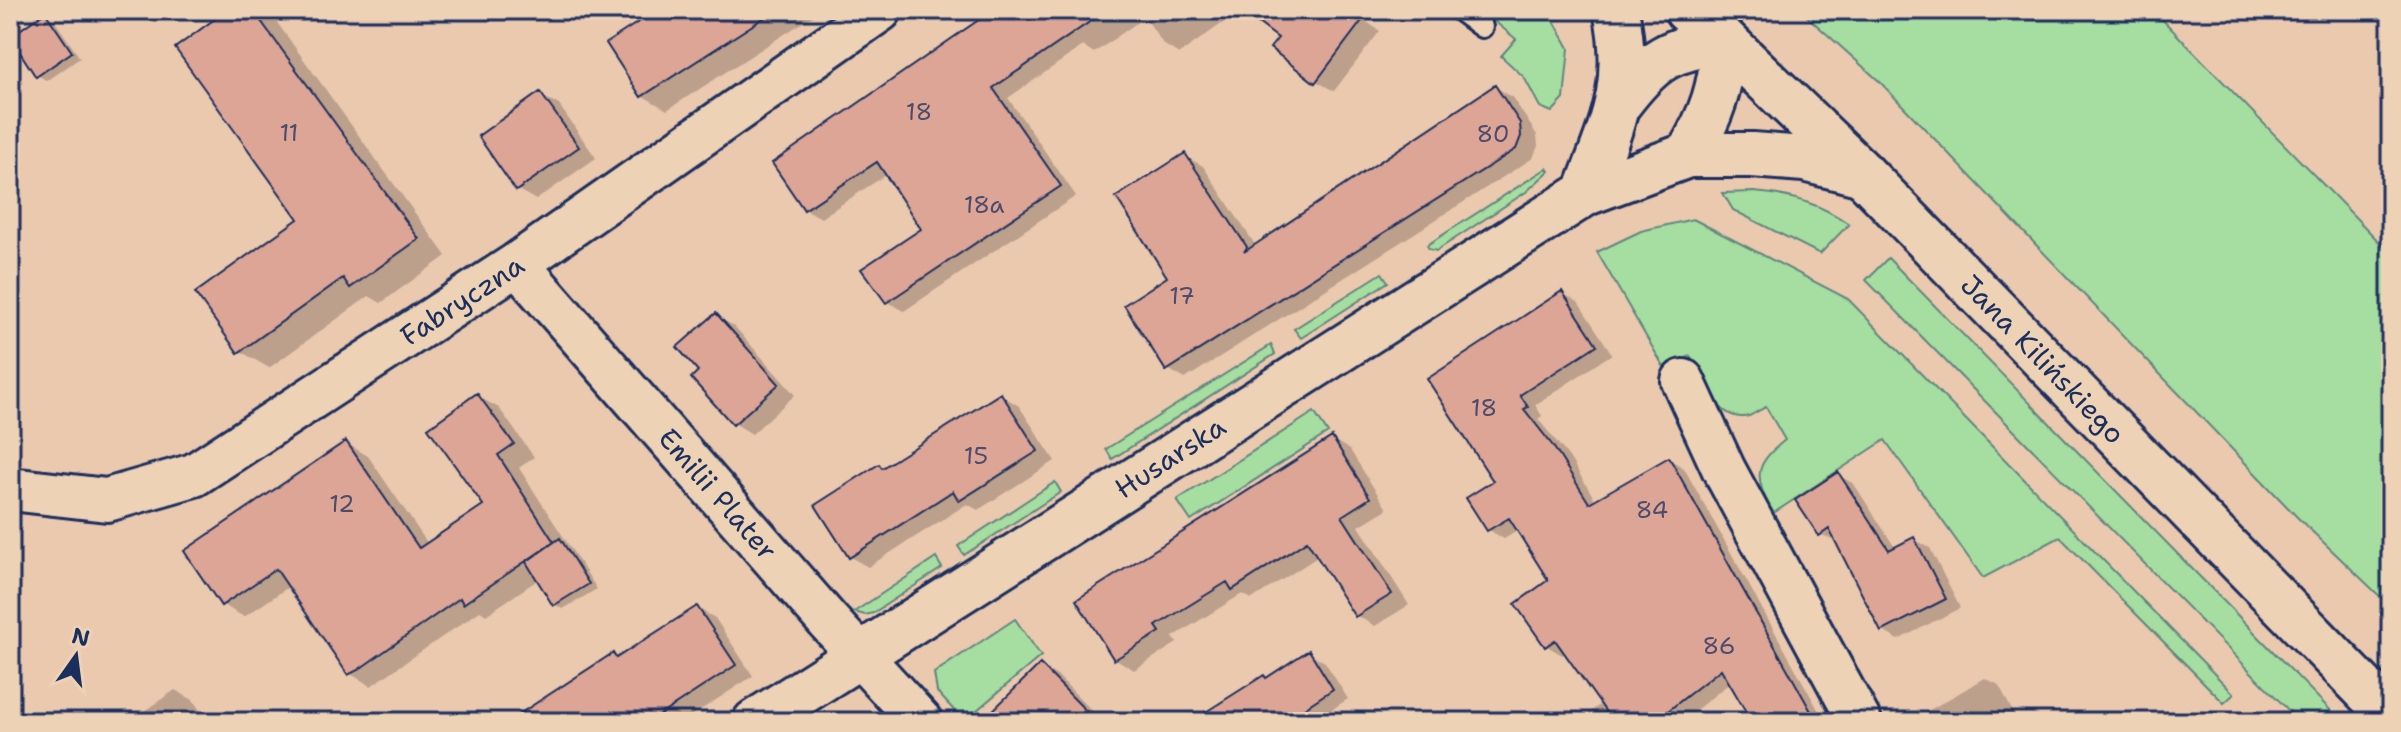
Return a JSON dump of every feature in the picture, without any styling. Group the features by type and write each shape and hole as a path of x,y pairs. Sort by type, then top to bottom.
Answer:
{"street":[{"name":"Fabryczna","path":"10,489 107,500 194,475 517,264 880,10"},
{"path":"1586,193 1619,103 1624,64 1616,10"},
{"name":"Jana Kilińskiego","path":"1687,10 1725,41 1863,174 2391,716"},
{"path":"1619,103 1641,74 1664,56 1691,46 1725,41 1717,98 1707,123 1688,155"},
{"name":"Husarska","path":"755,722 1586,193 1688,155 1804,159 1863,174"},
{"name":"Emilii Plater","path":"517,264 921,722"},
{"path":"1683,381 1724,470 1860,722"}],"lane":[{"path":"1459,10 1482,27"}],"green space":[{"path":"1481,10 1541,10 1553,19 1569,48 1564,99 1552,112 1540,107 1524,77 1501,56 1516,39"},
{"path":"1800,10 2153,10 2391,254 2391,607 2297,517 1879,81"},
{"path":"1547,168 1549,171 1526,192 1436,251 1429,249 1427,245"},
{"path":"1754,192 1804,201 1849,224 1820,254 1733,210 1723,193"},
{"path":"1693,219 1848,299 2234,694 2224,703 2060,537 1983,578 1885,440 1772,514 1762,491 1760,473 1766,458 1785,440 1766,407 1749,416 1738,417 1728,413 1712,397 1690,356 1665,369 1597,252 1641,231"},
{"path":"1888,258 2342,722 2300,722 1866,280"},
{"path":"1382,273 1388,282 1301,338 1294,329"},
{"path":"1271,345 1275,354 1112,459 1106,449"},
{"path":"1314,412 1328,433 1191,521 1177,500"},
{"path":"1055,482 1061,492 964,555 958,546"},
{"path":"936,558 942,568 873,613 865,615 854,612"},
{"path":"1015,619 1041,656 964,721 937,692 934,673"}],"building":[{"path":"227,10 253,10 419,239 350,288 343,278 238,353 195,293 298,219 175,48"},
{"path":"657,10 776,10 641,97 606,43"},
{"path":"993,10 1107,10 993,88 1061,186 886,303 861,269 921,229 877,162 804,210 772,163"},
{"path":"1241,10 1370,10 1315,83 1270,48 1278,38"},
{"path":"45,12 72,52 36,77 10,37"},
{"path":"1495,85 1520,123 1521,136 1516,149 1166,371 1124,305 1167,277 1116,197 1185,153 1247,247 1244,252"},
{"path":"540,92 579,147 516,191 478,136"},
{"path":"1562,291 1597,345 1520,395 1528,407 1524,409 1553,446 1589,503 1669,457 1817,722 1752,722 1721,669 1654,722 1613,722 1555,640 1545,647 1515,604 1548,580 1509,518 1487,531 1466,498 1493,481 1427,379"},
{"path":"716,313 779,384 733,425 691,378 698,371 677,347"},
{"path":"477,393 514,444 498,455 554,542 463,604 460,598 348,675 276,569 221,606 184,551 346,441 419,548 483,505 428,428"},
{"path":"1001,393 1038,451 959,501 953,491 849,558 815,505 879,464 882,468"},
{"path":"1332,437 1370,498 1342,516 1392,594 1355,617 1307,541 1232,590 1227,582 1156,626 1160,632 1114,660 1076,600"},
{"path":"1838,472 1889,550 1914,537 1946,599 1881,632 1829,529 1819,536 1795,500"},
{"path":"560,538 589,584 553,606 526,562"},
{"path":"697,606 736,665 649,722 507,722 613,653 616,658"},
{"path":"1309,650 1333,689 1283,722 1190,722 1264,675 1266,678"},
{"path":"1040,664 1097,722 981,722"}]}
